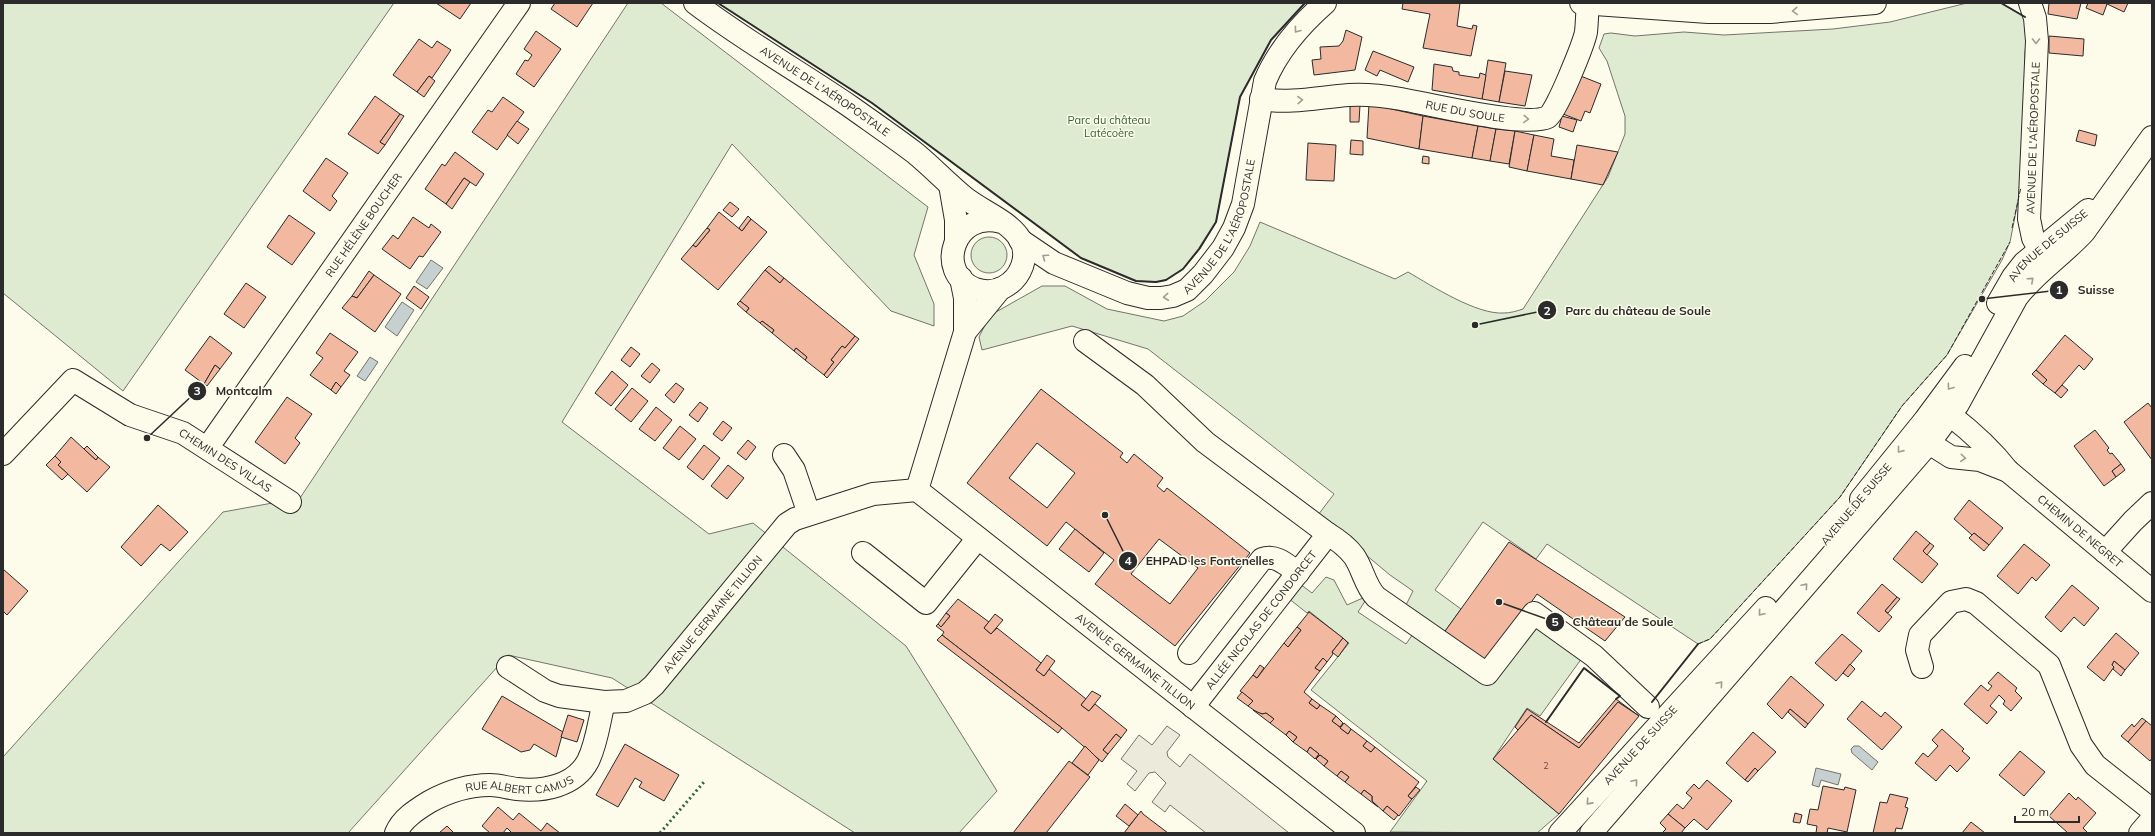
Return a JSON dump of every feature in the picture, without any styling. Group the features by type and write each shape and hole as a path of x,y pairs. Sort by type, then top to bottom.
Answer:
{"street":[{"name":"RUE HÉLÈNE BOUCHER","path":"208,447 520,3"},
{"name":"AVENUE DE L'AÉROPOSTALE","path":"695,3 725,26 849,106 935,170 950,186 1001,222"},
{"name":"AVENUE DE L'AÉROPOSTALE","path":"1020,240 1054,263 1127,293 1148,298 1161,298 1173,296 1187,290 1204,274 1223,248 1234,228 1243,204 1265,81 1272,63 1302,23 1325,3"},
{"path":"1585,4 1708,12 1770,12 1875,3"},
{"name":"AVENUE DE L'AÉROPOSTALE","path":"2030,3 2035,18 2037,41 2029,219 2033,238 2039,249"},
{"name":"RUE DU SOULE","path":"1262,99 1271,101 1305,100 1350,95 1373,96 1475,114 1523,119 1547,117 1552,114 1562,92 1585,33 1585,4"},
{"name":"AVENUE DE SUISSE","path":"1592,833 1929,443 1958,404 2017,297 2026,285 2084,232 2152,137"},
{"name":"AVENUE DE SUISSE","path":"1560,833 1760,615 1872,486 1925,420 1965,366 2013,276 2024,263 2039,249 2074,224 2132,163"},
{"path":"917,490 965,332 965,298 960,278 953,260 953,250 956,240 956,220 950,186"},
{"path":"956,240 965,228 978,221 986,220 1001,222 1013,229 1020,240 1024,257 1023,266 1014,281 1000,289 965,332"},
{"path":"2039,249 2061,254"},
{"path":"960,278 974,289 983,291 1000,289"},
{"path":"1085,341 1145,385 1206,442 1347,547 1354,557 1371,591 1376,597 1487,674 1534,613 1594,656 1648,707"},
{"name":"CHEMIN DES VILLAS","path":"3,454 73,380 130,415 183,433 208,447 290,502"},
{"path":"1929,443 1925,420 1950,415"},
{"name":"CHEMIN DE NEGRET","path":"1950,415 1992,450 2008,471 2152,591"},
{"name":"CHEMIN DE NEGRET","path":"1929,443 1950,457 1980,460 2008,471"},
{"path":"784,455 794,470 809,514"},
{"name":"AVENUE GERMAINE TILLION","path":"508,668 545,691 560,696 614,703 630,700 645,693 654,685 780,530 795,519 872,494 917,490 1354,833"},
{"path":"2105,552 2133,521 2152,504"},
{"name":"ALLÉE NICOLAS DE CONDORCET","path":"1193,707 1328,534"},
{"path":"863,553 926,603 978,538"},
{"path":"1189,653 1262,559 1268,557 1282,560 1298,573"},
{"path":"1922,667 1917,650 1920,635 1951,602 1961,599 1976,603 2044,658 2051,669 2081,745 2088,757 2152,810"},
{"name":"RUE ALBERT CAMUS","path":"396,833 406,819 417,809 457,790 474,786 491,785 536,790 552,788 568,782 588,762 593,749 604,702"},
{"path":"2140,833 2152,819"}],"green space":[{"path":"3,3 394,3 123,391 3,293"},
{"path":"628,3 661,3 928,207 914,255 934,304 934,326 891,311 732,144 562,422 709,534 753,523 906,646 997,791 959,833 855,833 612,678 508,655 348,833 3,833 3,757 223,512 300,498"},
{"name":"Parc du château Latécoère","path":"718,3 1305,3 1271,40 1240,97 1216,222 1200,249 1183,269 1166,280 1156,282 1136,281 1081,258 872,103"},
{"path":"1967,3 2001,3 2029,19 2025,52 2023,176 2010,242 2002,260 1947,355 1902,406 1840,497 1710,639 1698,644 1547,544 1536,559 1483,522 1435,590 1461,609 1443,634 1406,605 1413,591 1390,575 1318,515 1334,494 1148,349 1072,326 982,350 979,337 986,323 996,312 1042,286 1065,286 1107,309 1164,321 1183,316 1205,301 1234,272 1250,246 1260,222 1395,279 1408,272 1468,305 1493,312 1504,313 1523,309 1608,177 1625,134 1625,116 1607,61 1599,48 1604,34 1611,33 1635,36 1684,32 1724,35 1833,29 1890,22"},
{"path":"993,237 1002,242 1006,248 1006,262 1002,268 993,273 985,273 976,268 972,262 971,251 976,242 982,238"},
{"path":"1326,577 1334,580 1347,605 1365,597 1367,598 1358,612 1406,644 1415,631 1488,682 1533,624 1582,658 1540,716 1527,708 1493,759 1559,814 1537,833 1390,832 1427,781 1311,690 1349,643 1309,611 1307,613 1288,598 1300,584 1312,593"}],"shaded area":[{"path":"431,260 443,268 427,289 416,282"},
{"path":"402,302 414,310 397,336 385,327"},
{"path":"370,357 378,362 365,381 357,376"},
{"path":"1167,726 1180,735 1167,752 1168,757 1180,767 1190,754 1289,833 1206,833 1170,805 1165,812 1152,802 1166,783 1155,772 1149,773 1135,791 1127,784 1137,771 1121,759 1139,735 1152,745"},
{"path":"1854,746 1859,746 1878,762 1872,770 1852,753 1851,749"},
{"path":"1816,768 1841,774 1838,785 1821,780 1819,787 1812,785"}],"building":[{"path":"436,3 471,3 460,19"},
{"path":"555,3 593,3 577,27 551,9"},
{"path":"1403,3 1460,3 1457,26 1472,29 1473,25 1477,26 1471,56 1423,48 1430,14 1402,9"},
{"path":"2049,3 2081,3 2077,19 2048,14"},
{"path":"2088,3 2107,4 2103,15 2086,8"},
{"path":"2105,3 2128,3 2124,12"},
{"path":"1346,30 1362,37 1355,70 1314,75 1312,60 1321,59 1320,47 1339,46 1343,41"},
{"path":"536,31 561,49 534,87 516,74 525,60 528,61 532,55 524,49"},
{"path":"2049,36 2084,39 2083,56 2049,53"},
{"path":"419,39 432,48 437,41 451,50 432,78 429,76 417,92 393,75"},
{"path":"1373,51 1414,67 1408,82 1380,70 1377,76 1365,70"},
{"path":"1488,60 1506,63 1499,102 1482,99"},
{"path":"1434,64 1452,67 1453,71 1459,72 1459,75 1479,78 1480,73 1486,75 1482,99 1432,90"},
{"path":"1505,71 1532,75 1525,106 1499,102"},
{"path":"1578,75 1601,84 1590,113 1585,111 1581,121 1563,114"},
{"path":"429,76 435,81 424,97 417,92"},
{"path":"375,96 400,114 380,142 385,145 378,154 348,134"},
{"path":"503,97 524,112 497,150 472,132 488,110 492,112"},
{"path":"1369,104 1423,116 1419,149 1367,138"},
{"path":"1360,105 1359,122 1350,122 1350,106"},
{"path":"400,114 404,116 385,145 380,142"},
{"path":"1423,116 1478,126 1472,158 1419,149"},
{"path":"1562,116 1577,120 1573,132 1559,127"},
{"path":"517,121 529,129 518,144 507,135"},
{"path":"1478,126 1496,129 1490,161 1472,158"},
{"path":"1496,129 1515,131 1509,164 1490,161"},
{"path":"2079,130 2097,135 2095,146 2076,141"},
{"path":"1515,131 1534,135 1527,171 1509,167"},
{"path":"1534,135 1554,139 1551,156 1574,160 1571,179 1527,171"},
{"path":"1351,140 1363,141 1363,155 1350,154"},
{"path":"1308,143 1336,145 1334,181 1306,180"},
{"path":"1577,145 1618,152 1603,185 1571,179"},
{"path":"455,152 484,174 476,186 464,178 446,204 425,189 442,164 445,166"},
{"path":"1423,156 1429,157 1429,164 1422,163"},
{"path":"326,158 348,173 332,196 337,201 330,211 303,191"},
{"path":"464,178 470,182 452,209 446,204"},
{"path":"730,202 739,209 732,217 723,210"},
{"path":"719,212 742,231 751,219 767,232 718,290 681,259 693,245 696,247 710,230 707,228"},
{"path":"289,215 315,233 292,265 267,247"},
{"path":"748,216 751,219 742,231 739,228"},
{"path":"413,217 429,228 431,224 441,232 423,257 419,256 410,269 382,249 393,235 398,239"},
{"path":"707,228 710,230 696,247 693,245"},
{"path":"769,266 784,278 780,283 765,270"},
{"path":"765,270 780,283 784,278 855,336 845,348 842,346 831,360 834,362 824,375 805,360 807,357 796,348 794,351 772,333 774,330 762,321 760,323 746,312 749,308 740,301"},
{"path":"369,271 374,275 357,298 352,296"},
{"path":"374,275 401,294 375,332 342,308 352,296 357,298"},
{"path":"246,283 266,297 244,328 224,314"},
{"path":"414,286 429,297 421,309 406,298"},
{"path":"740,301 749,308 746,312 737,304"},
{"path":"762,321 774,330 772,333 760,323"},
{"path":"330,333 358,352 344,371 350,375 341,387 336,382 331,390 310,375 323,358 316,353"},
{"path":"2065,335 2093,359 2084,370 2079,365 2055,393 2043,384 2047,380 2036,370"},
{"path":"210,336 232,353 220,369 215,365 204,384 185,370"},
{"path":"855,336 859,339 827,378 824,375 834,362 831,360 842,346 845,348"},
{"path":"631,347 640,354 630,367 621,360"},
{"path":"796,348 807,357 805,360 794,351"},
{"path":"652,363 660,370 650,383 641,376"},
{"path":"215,365 220,369 207,386 204,384"},
{"path":"2036,370 2047,380 2043,384 2032,374"},
{"path":"612,371 628,385 611,406 595,393"},
{"path":"336,382 341,387 336,394 331,390"},
{"path":"676,383 684,389 674,403 665,395"},
{"path":"2062,385 2068,390 2061,398 2055,393"},
{"path":"632,388 648,401 631,422 615,409"},
{"path":"1041,389 1123,453 1120,457 1127,463 1134,454 1163,478 1157,486 1164,492 1167,488 1250,553 1175,646 1095,584 1114,560 1066,522 1047,546 967,483","holes":["1037,443 1075,473 1047,508 1009,478","1159,539 1198,568 1170,604 1131,574"]},
{"path":"287,397 312,414 295,438 300,443 285,464 255,442"},
{"path":"700,402 708,408 698,422 689,415"},
{"path":"2148,403 2152,408 2152,460 2124,422"},
{"path":"656,407 672,420 655,441 639,429"},
{"path":"723,421 732,428 722,441 713,434"},
{"path":"680,426 696,439 679,460 663,448"},
{"path":"2095,430 2109,448 2107,450 2110,454 2112,453 2121,464 2112,471 2116,477 2104,486 2074,446"},
{"path":"71,437 96,460 98,457 110,467 87,492 58,465 61,462 55,456"},
{"path":"748,440 756,447 746,460 737,453"},
{"path":"704,445 720,458 703,480 687,467"},
{"path":"87,446 98,457 96,460 84,449"},
{"path":"55,456 61,462 58,465 68,474 62,480 46,465"},
{"path":"2121,464 2125,470 2116,477 2112,471"},
{"path":"728,465 744,478 727,499 711,486"},
{"path":"1969,500 2003,528 1989,545 1974,533 1972,535 1954,519"},
{"path":"158,505 188,532 170,551 161,544 141,566 121,547"},
{"path":"1075,529 1104,553 1089,572 1059,549"},
{"path":"1916,531 1930,543 1923,551 1938,564 1922,583 1893,559"},
{"path":"1974,533 1989,545 1984,551 1969,538"},
{"path":"1509,542 1625,617 1605,641 1537,594 1488,664 1443,634"},
{"path":"1930,543 1934,546 1927,555 1923,551"},
{"path":"2024,544 2050,565 2036,581 2032,577 2018,594 1997,576"},
{"path":"3,569 28,591 7,615 3,611"},
{"path":"1882,584 1897,597 1885,611 1892,617 1879,632 1857,613"},
{"path":"2072,585 2099,608 2084,626 2074,617 2061,632 2045,617"},
{"path":"1897,597 1900,599 1888,613 1885,611"},
{"path":"958,599 989,622 984,628 991,634 997,628 1041,663 1036,670 1044,676 1049,669 1086,699 1081,705 1089,711 1095,704 1127,730 1121,738 1116,734 1103,750 1108,754 1102,762 1062,728 942,635 944,632 936,626 938,624 941,627 950,616 946,613"},
{"path":"1309,612 1343,638 1332,652 1333,654 1327,662 1323,658 1315,668 1320,671 1304,692 1312,699 1309,703 1317,709 1320,705 1336,716 1332,721 1340,727 1344,723 1340,728 1348,734 1351,729 1367,741 1363,746 1371,752 1375,747 1419,782 1408,796 1412,799 1399,816 1387,806 1383,811 1372,801 1372,796 1364,790 1361,794 1345,782 1349,777 1341,771 1337,776 1324,766 1328,761 1320,755 1316,759 1319,754 1310,747 1307,752 1293,742 1297,737 1289,731 1286,735 1270,723 1274,719 1266,713 1258,713 1248,706 1253,701 1240,691 1253,675 1257,678 1284,643 1288,647 1301,630 1297,627"},
{"path":"946,613 950,616 941,627 938,624"},
{"path":"995,614 1003,620 991,634 984,628"},
{"path":"1297,627 1301,630 1288,647 1284,643"},
{"path":"2116,633 2139,653 2125,670 2114,661 2112,665 2114,667 2104,681 2087,667"},
{"path":"1842,634 1862,651 1836,681 1815,663"},
{"path":"942,635 1062,728 1058,733 937,640"},
{"path":"1343,638 1348,643 1338,657 1332,652"},
{"path":"1047,655 1055,661 1044,676 1036,670"},
{"path":"1323,658 1327,662 1320,671 1315,668"},
{"path":"2114,661 2125,670 2121,676 2113,669 2114,667 2112,665"},
{"path":"1850,664 1855,669 1848,677 1843,673"},
{"path":"1260,665 1264,668 1257,678 1253,675"},
{"path":"1998,672 2017,688 2015,691 2022,698 2011,711 2003,704 2005,701 1999,695 1990,706 1997,712 1987,724 1964,704 1981,685 1988,691 1992,686 1988,683"},
{"path":"1791,676 1824,705 1808,724 1790,709 1782,719 1767,704"},
{"path":"1092,691 1101,696 1089,711 1081,705"},
{"path":"1242,692 1253,701 1248,706 1237,698"},
{"path":"502,696 563,732 556,757 534,744 530,750 521,752 482,729"},
{"path":"1312,699 1320,705 1317,709 1309,703"},
{"path":"1616,699 1639,716 1618,702 1579,748 1531,715 1518,730 1515,727 1527,709 1579,743"},
{"path":"1862,701 1881,717 1885,712 1902,727 1882,750 1847,719"},
{"path":"1618,702 1639,716 1559,814 1493,759 1531,715 1579,748"},
{"path":"1790,709 1808,724 1805,728 1788,712"},
{"path":"1253,710 1262,714 1266,713 1274,719 1270,723"},
{"path":"568,715 584,720 577,742 561,737"},
{"path":"1336,716 1343,723 1340,727 1332,721"},
{"path":"2142,718 2146,721 2128,742 2121,736 2132,724 2134,727"},
{"path":"2146,721 2152,726 2152,758 2150,761 2128,742"},
{"path":"1344,723 1351,729 1348,734 1340,728"},
{"path":"1942,729 1964,749 1962,751 1970,758 1957,772 1950,765 1936,781 1915,763 1923,753 1928,757 1938,746 1932,740"},
{"path":"1289,731 1297,737 1293,742 1286,735"},
{"path":"1753,732 1776,752 1758,771 1755,768 1745,780 1726,763"},
{"path":"1116,734 1121,738 1108,754 1103,750"},
{"path":"1367,741 1375,747 1371,752 1363,746"},
{"path":"625,744 679,775 664,801 639,787 642,782 635,778 618,807 596,795"},
{"path":"1085,746 1099,760 1088,775 1072,763"},
{"path":"1310,747 1319,754 1315,759 1307,752"},
{"path":"2020,751 2045,772 2024,796 1999,775"},
{"path":"1320,755 1328,761 1324,766 1316,759"},
{"path":"1069,761 1090,777 1046,833 1013,833"},
{"path":"1755,768 1758,771 1748,782 1745,780"},
{"path":"1341,771 1349,777 1345,782 1337,776"},
{"path":"1707,780 1732,801 1707,830 1694,819 1685,828 1668,814 1677,804 1683,809 1692,798 1686,793 1694,784 1699,789"},
{"path":"1823,786 1844,790 1845,787 1856,790 1847,832 1828,828 1827,833 1816,833 1817,826 1807,824 1810,809 1818,810"},
{"path":"1416,787 1420,790 1412,799 1408,796"},
{"path":"1364,790 1372,796 1372,801 1378,807 1361,794"},
{"path":"2069,793 2076,800 2078,797 2096,813 2083,828 2087,832 2086,833 2068,833 2049,816"},
{"path":"1890,794 1908,798 1905,807 1908,808 1902,829 1896,828 1896,833 1873,833 1880,802 1887,803"},
{"path":"1125,804 1138,815 1129,826 1116,816"},
{"path":"1387,806 1398,815 1394,820 1383,811"},
{"path":"498,807 513,820 519,813 541,831 547,823 560,833 512,833 507,828 503,833 490,833 482,826"},
{"path":"1141,811 1143,814 1168,833 1124,833"},
{"path":"1795,813 1802,815 1800,823 1793,822"},
{"path":"1668,814 1685,828 1681,833 1662,833 1666,829 1660,823"},
{"path":"1971,822 1985,833 1962,833"},
{"path":"447,826 454,833 439,833"}],"hedge":[{"path":"660,833 704,782"}],"fence":[{"path":"2012,228 2021,187"},
{"path":"1698,644 1710,639 1840,497 1902,406 1947,355 2010,242"}],"wall":[{"path":"718,3 872,103 1081,258 1136,281 1156,282 1166,280 1183,269 1199,249 1216,222 1240,97 1271,40 1305,3"},
{"path":"2001,3 2025,17"},
{"path":"1652,702 1698,644"},
{"path":"1546,722 1584,668 1620,696 1616,699"}],"place":[{"name":"Suisse","path":"1982,299"},
{"name":"Parc du château de Soule","path":"1475,325"},
{"name":"Montcalm","path":"147,438"},
{"name":"EHPAD les Fontenelles","path":"1105,515"},
{"name":"Château de Soule","path":"1499,602"}]}
